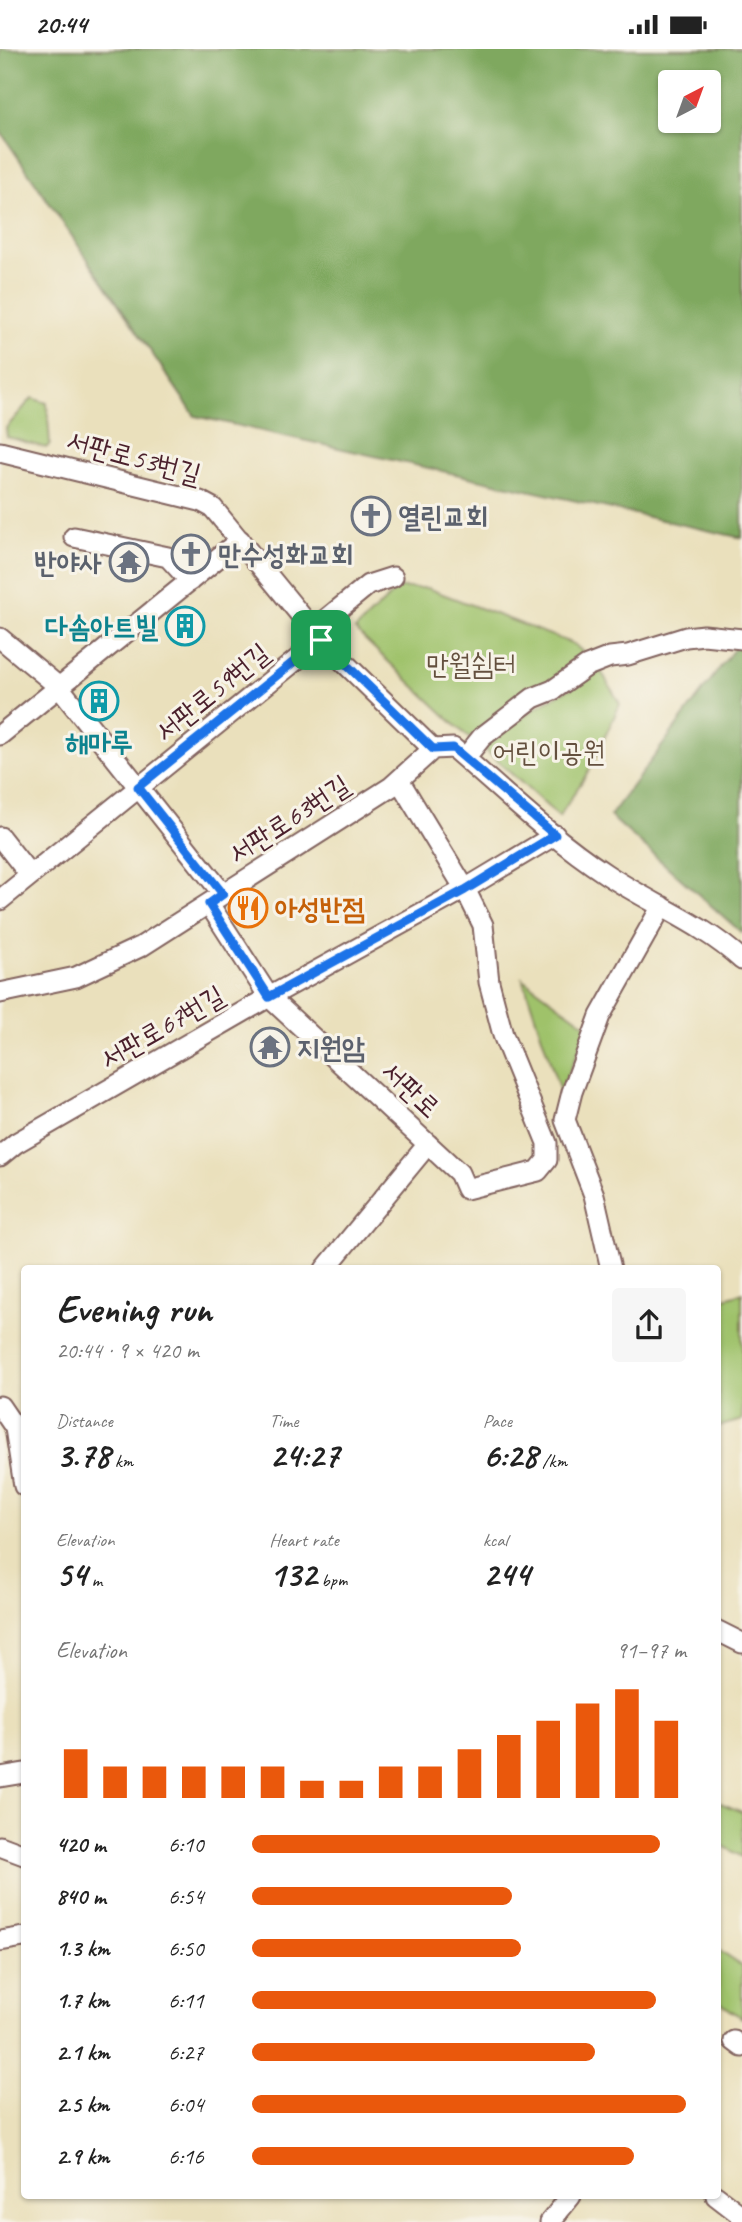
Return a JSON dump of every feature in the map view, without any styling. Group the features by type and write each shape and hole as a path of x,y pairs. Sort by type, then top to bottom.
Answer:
{"street":[{"name":"서판로53번길","path":"0,451 200,501 213,509 317,635 433,749 453,748 555,835 606,874 701,929 742,960"},
{"path":"74,537 168,557 190,581"},
{"path":"0,735 240,540"},
{"path":"317,635 369,585 393,577"},
{"name":"서판로59번길","path":"0,899 138,787 317,635"},
{"path":"465,758 482,737 533,698 553,690 587,666 610,657 628,655 686,637 704,635 742,639"},
{"name":"서판로","path":"0,638 59,687 138,787 216,899 269,997 459,1173 466,1189 538,1171 547,1160 547,1143 503,1035 489,982 483,925 465,890"},
{"name":"서판로63번길","path":"0,993 76,977 142,946 391,787 433,749"},
{"path":"399,780 465,890"},
{"name":"서판로67번길","path":"0,1156 16,1143 269,997 465,890 555,835"},
{"path":"0,837 30,875"},
{"path":"610,1265 594,1195 565,1120 572,1092 600,1016 662,906"},
{"path":"328,1265 428,1144"},
{"path":"4,1419 15,1428 21,1467"},
{"path":"721,1632 742,1643"},
{"path":"0,1777 21,1774"},
{"path":"0,1846 21,1854"},
{"path":"0,1941 21,1938"},
{"path":"550,2222 569,2199"},
{"path":"720,2199 742,2216"}],"green space":[{"path":"0,49 742,49 742,538 195,416 0,131"},
{"path":"32,398 47,403 50,444 46,448 7,437 6,428"},
{"name":"만월쉼터","path":"398,588 427,588 574,644 585,654 562,675 469,738 355,630"},
{"path":"742,638 742,933 610,816"},
{"name":"어린이공원","path":"601,671 620,704 590,769 559,817 483,748 535,708"},
{"path":"523,979 589,1027 560,1092"},
{"path":"742,1293 742,1420 721,1426 721,1299"},
{"path":"721,1803 742,1812 742,1857 721,1845"},
{"path":"721,1952 742,1966 742,2018 721,2003"}],"place":[{"name":"열린교회","path":"371,516"},
{"name":"만수성화교회","path":"191,554"},
{"name":"반야사","path":"129,562"},
{"name":"다솜아트빌","path":"185,626"},
{"name":"해마루","path":"99,701"},
{"name":"아성반점","path":"248,908"},
{"name":"지원암","path":"270,1047"}],"route":[{"path":"321,640 433,749 453,748 555,835 465,890 269,997 209,904 223,894 138,787 321,640"}]}
